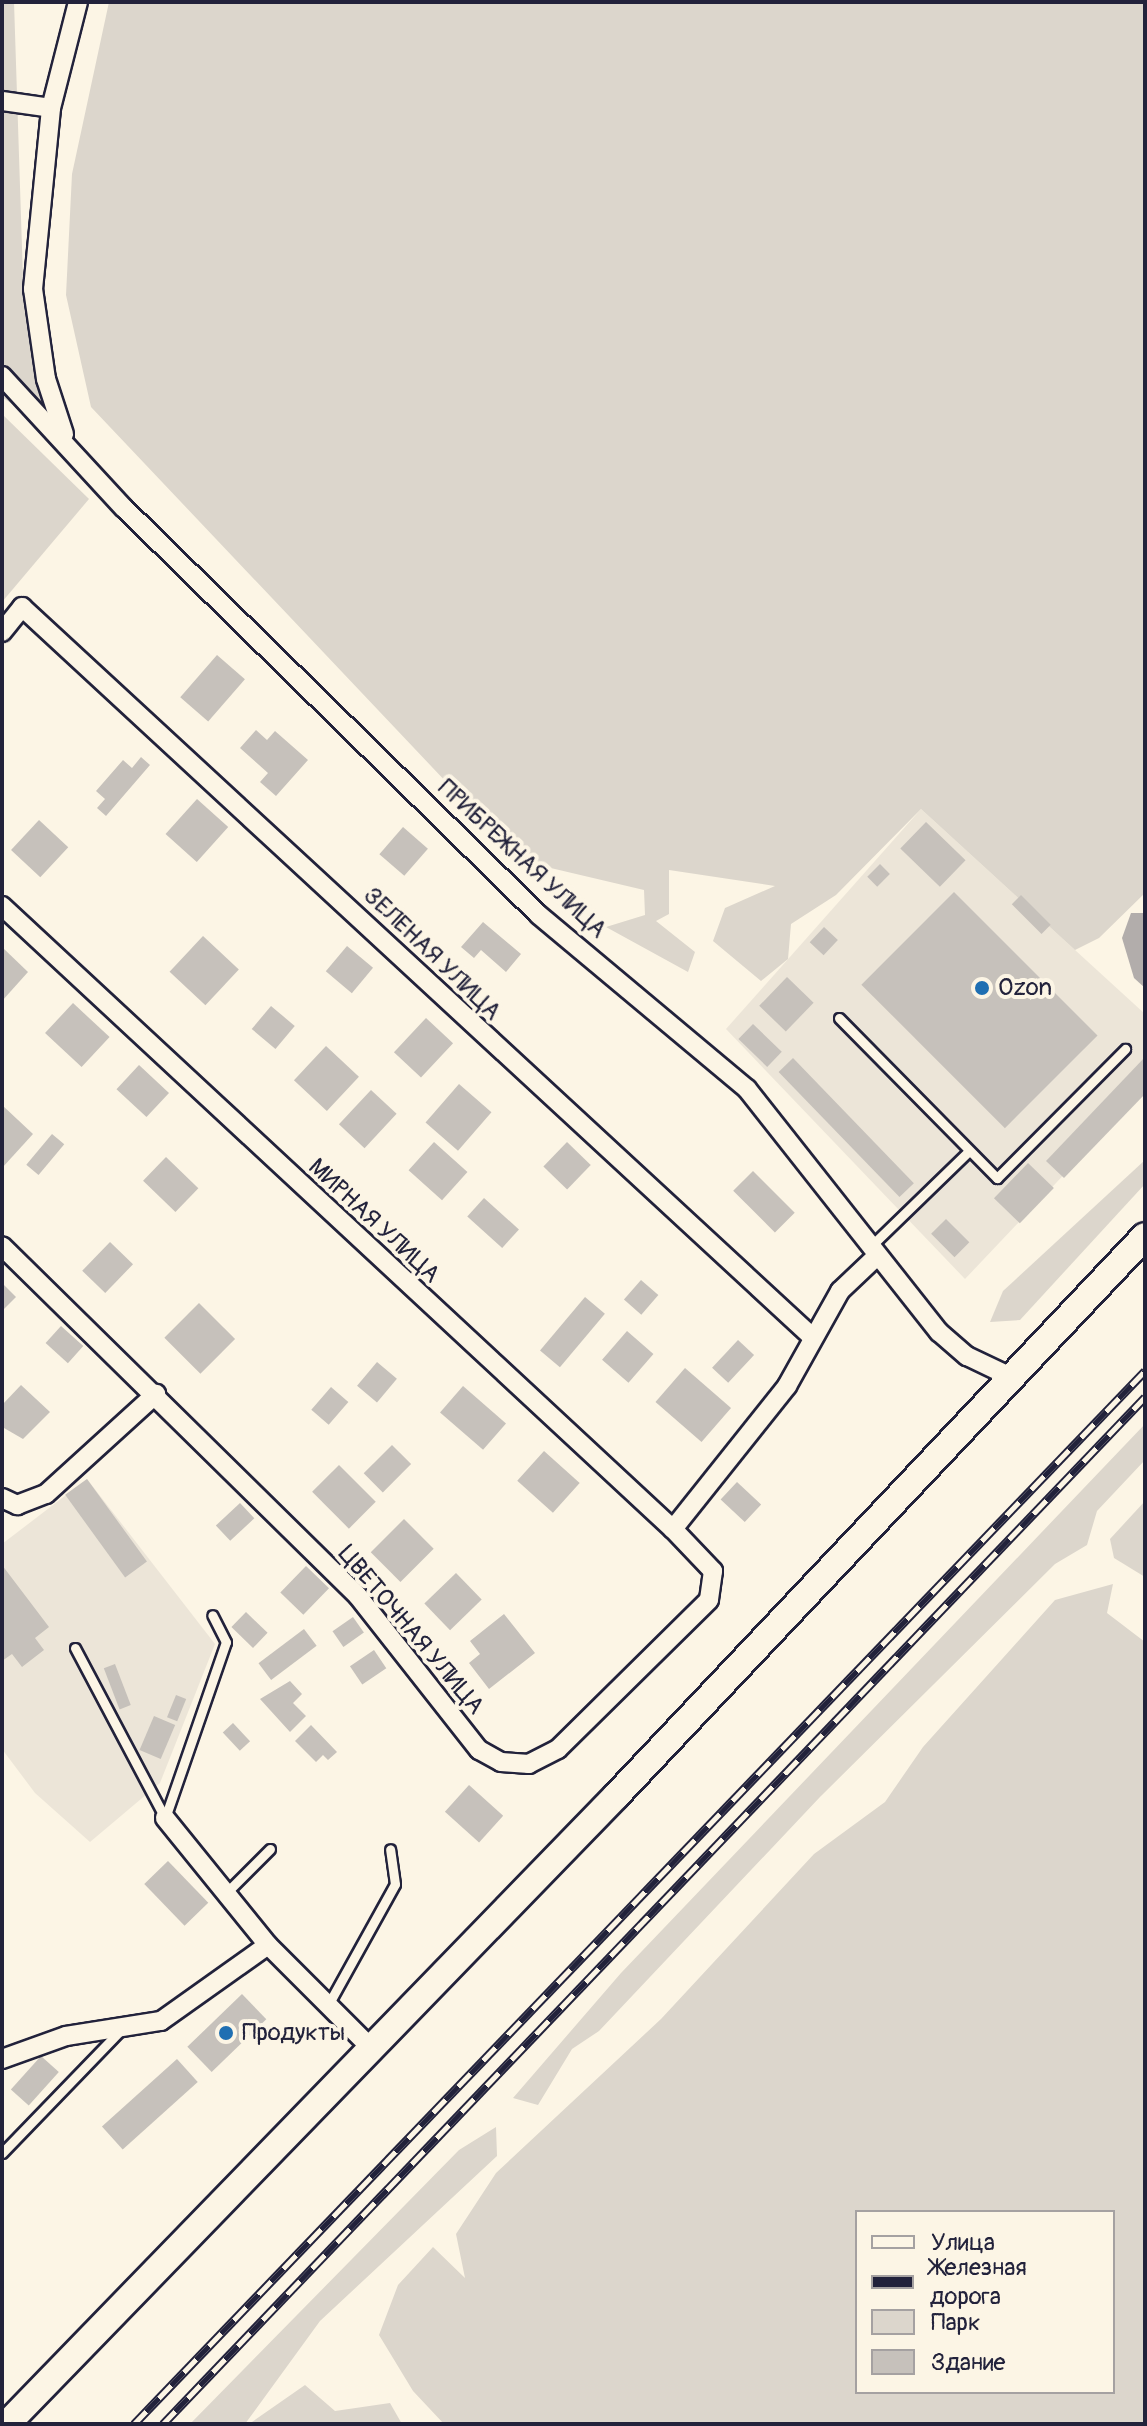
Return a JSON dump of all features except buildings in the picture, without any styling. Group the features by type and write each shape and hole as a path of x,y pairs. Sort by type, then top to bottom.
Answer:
{"street":[{"path":"65,437 46,379 33,289 51,108 78,2"},
{"path":"2,101 51,108"},
{"name":"ПРИБРЕЖНАЯ УЛИЦА","path":"2,376 65,437 124,508 539,915 747,1089 939,1332 967,1356 1011,1377"},
{"name":"ЗЕЛЕНАЯ УЛИЦА","path":"2,632 22,607 810,1335"},
{"name":"МИРНАЯ УЛИЦА","path":"2,906 673,1529 713,1571"},
{"path":"7,2424 372,2049 1145,1236"},
{"name":"ЦВЕТОЧНАЯ УЛИЦА","path":"2,1246 156,1394 358,1596 479,1750 501,1762 529,1764 558,1749 709,1600 713,1571"},
{"path":"673,1529 787,1386 810,1335 840,1291 874,1250"},
{"path":"2,1498 17,1505 46,1494 156,1394"},
{"path":"165,1818 224,1895 268,1945 372,2049"},
{"path":"2,2059 66,2036 119,2032 161,2021 268,1945"}],"lane":[{"path":"839,1018 997,1178 1125,1049"},
{"path":"874,1250 969,1151"},
{"path":"165,1818 226,1642 212,1615"},
{"path":"75,1648 165,1818"},
{"path":"224,1895 270,1849"},
{"path":"328,2005 395,1884 390,1849"},
{"path":"2,2153 119,2032"}],"shaded area":[{"path":"921,809 1145,1014 1145,1089 965,1279 726,1029"},
{"path":"1131,913 1145,913 1145,988 1134,978 1122,938"},
{"path":"87,1479 215,1644 160,1783 90,1842 35,1793 2,1749 2,1544"}],"green space":[{"path":"2,2 14,2 24,309 54,433 2,397"},
{"path":"109,2 1145,2 1145,893 1099,938 1075,950 921,809 836,895 791,924 788,959 761,981 713,941 725,908 775,886 669,870 669,914 656,921 695,952 688,972 606,927 645,915 644,890 521,861 91,407 66,295 72,174"},
{"path":"2,414 89,499 2,602"},
{"path":"1145,1160 1145,1184 1020,1320 990,1322 1003,1291"},
{"path":"1145,1424 1145,1460 1097,1511 1087,1545 1055,1564 820,1797 599,2031 572,2049 538,2105 513,2098 621,1973"},
{"path":"1145,1501 1145,1577 1114,1558 1110,1539"},
{"path":"1113,1584 1107,1613 1145,1642 1145,2424 444,2424 413,2391 379,2335 398,2285 433,2247 465,2278 456,2234 496,2173 661,2019 814,1854 885,1802 923,1747 1055,1600"},
{"path":"496,2127 497,2156 320,2321 245,2424 190,2424 459,2150"},
{"path":"305,2385 335,2411 390,2403 402,2424 249,2424"}],"railway":[{"path":"134,2424 1145,1371"},
{"path":"163,2424 1145,1397"}],"place":[{"name":"Ozon","path":"982,988"},
{"name":"Продукты","path":"226,2033"}]}
